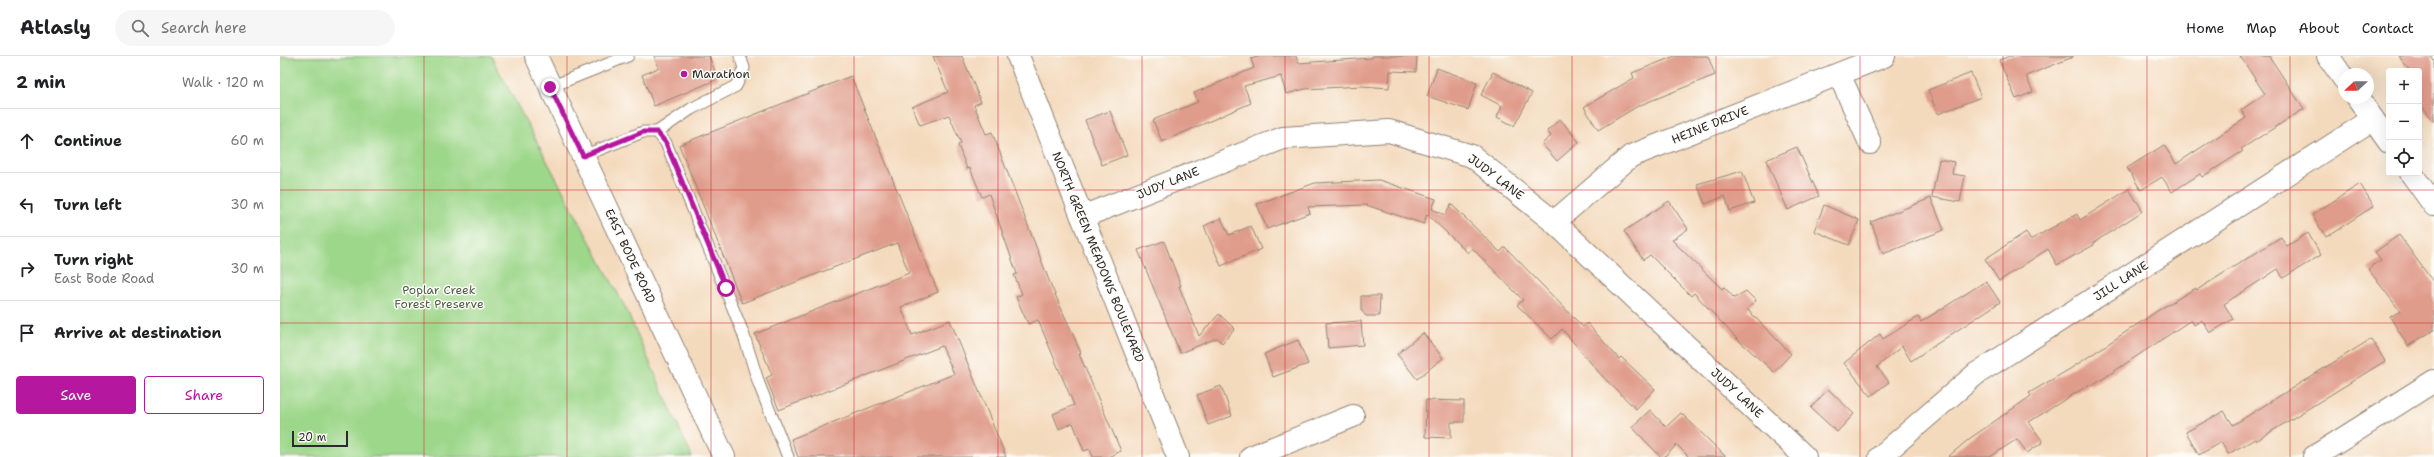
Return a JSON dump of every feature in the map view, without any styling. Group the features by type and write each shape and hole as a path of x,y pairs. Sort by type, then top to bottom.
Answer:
{"street":[{"name":"EAST BODE ROAD","path":"536,56 724,457"},
{"name":"NORTH GREEN MEADOWS BOULEVARD","path":"1018,56 1178,457"},
{"name":"HEINE DRIVE","path":"1554,222 1631,156 1884,56"},
{"path":"2328,56 2338,70"},
{"path":"1839,74 1870,143"},
{"path":"2362,104 2388,140"},
{"name":"JILL LANE","path":"1880,457 1976,374 2373,120"},
{"name":"JUDY LANE","path":"1082,217 1283,138 1389,131 1472,156 1554,222 1805,457"},
{"path":"2413,176 2434,205"},
{"path":"2314,457 2434,381"},
{"path":"1251,457 1353,416"}],"lane":[{"path":"583,156 643,132 657,132 691,109 736,86 744,68 740,56"},
{"path":"550,87 622,57"},
{"path":"657,132 666,143 726,288 746,340 759,384 788,457"}],"green space":[{"name":"Poplar Creek Forest Preserve","path":"491,56 625,307 692,457 280,457 280,57"}],"building":[{"path":"654,56 709,56 718,79 654,106 642,75 659,68"},
{"path":"933,56 962,56 981,102 974,105 986,134 992,132 1050,283 1081,353 1079,354 1121,451 1108,457 1093,457 1090,449 1084,451 1073,423 1059,429 1053,414 1074,405 1038,320 1028,324 1016,297 1022,294 1014,275 1017,274 989,194 982,197 970,168 967,169 958,145 961,143 949,115 920,125 912,107 948,92"},
{"path":"1261,56 1296,56 1298,63 1372,58 1372,56 1417,56 1416,72 1390,71 1389,88 1362,86 1305,89 1286,94 1281,76 1244,86 1251,103 1162,142 1153,120 1198,102 1194,93 1254,68 1251,59"},
{"path":"1675,56 1708,56 1715,75 1638,106 1598,130 1584,107 1634,78 1632,73"},
{"path":"2010,56 2073,57 2026,76 2033,92 2016,99 1999,60"},
{"path":"2240,56 2269,56 2304,109 2241,149 2243,151 2202,177 2200,174 2172,192 2162,177 2141,190 2127,168 2164,145 2176,164 2246,118 2241,110 2265,94"},
{"path":"2399,56 2431,56 2434,61 2434,122 2422,106 2422,68 2408,68"},
{"path":"1437,68 1477,83 1468,110 1427,96"},
{"path":"1493,72 1532,93 1514,126 1497,117 1502,106 1481,95"},
{"path":"1971,73 1981,97 1938,114 1928,90"},
{"path":"851,76 938,292 901,307 912,335 950,320 1006,457 798,457 791,439 954,374 942,346 779,410 766,378 772,375 755,334 909,273 897,243 742,303 679,145"},
{"path":"1110,111 1127,155 1102,165 1085,120"},
{"path":"1560,119 1579,142 1557,161 1542,144 1551,136 1547,131"},
{"path":"1797,147 1819,196 1788,210 1766,160"},
{"path":"1939,159 1954,162 1952,174 1965,176 1960,202 1932,197"},
{"path":"1742,171 1754,203 1730,211 1725,196 1705,204 1697,184"},
{"path":"1379,180 1436,199 1432,209 1445,215 1451,204 1500,252 1505,247 1583,327 1587,323 1619,359 1621,357 1655,389 1636,409 1602,376 1562,329 1552,339 1517,305 1523,300 1472,248 1468,253 1427,214 1424,224 1366,205 1308,207 1310,213 1267,229 1257,204 1315,183"},
{"path":"2360,184 2374,206 2326,237 2312,215"},
{"path":"2129,189 2143,211 2093,243 2094,245 2057,265 2048,249 1999,281 1985,259 2026,232 2030,240 2077,214 2080,220"},
{"path":"1931,198 1944,230 1883,254 1871,222"},
{"path":"1669,201 1688,229 1672,240 1722,289 1724,287 1734,298 1746,291 1756,301 1747,309 1791,354 1774,372 1737,339 1694,293 1691,296 1650,255 1643,260 1624,231"},
{"path":"1824,205 1859,220 1849,245 1814,231"},
{"path":"1221,218 1229,235 1251,226 1261,249 1221,266 1204,226"},
{"path":"2308,233 2321,255 2283,278 2278,269 2224,304 2233,319 2210,333 2202,320 2194,325 2191,320 2092,386 2090,384 2029,422 2043,442 2027,453 2017,439 1990,457 1948,457 1969,439 2031,396 2029,393 2070,369 2162,308 2196,288 2197,290 2281,237 2287,246"},
{"path":"2399,235 2434,283 2434,330 2408,346 2390,317 2400,311 2368,269 2381,260 2375,252"},
{"path":"1164,241 1181,286 1179,286 1199,336 1219,314 1235,329 1222,343 1217,338 1180,353 1138,250"},
{"path":"1986,281 2000,302 1911,361 1902,346 1877,367 1889,382 1871,396 1844,363 1880,334 1883,339 1918,317 1921,322"},
{"path":"1361,296 1380,296 1379,316 1366,316 1361,310"},
{"path":"1361,321 1363,345 1328,348 1326,323"},
{"path":"1423,333 1443,358 1417,379 1397,354"},
{"path":"2371,339 2385,361 2256,441 2255,439 2228,454 2221,442 2199,455 2186,432 2224,411 2233,425"},
{"path":"1298,340 1308,364 1273,377 1264,354"},
{"path":"1221,386 1232,416 1208,425 1197,395"},
{"path":"1828,389 1854,414 1837,432 1811,408"},
{"path":"1426,400 1464,401 1464,422 1451,422 1451,438 1425,437"},
{"path":"1650,410 1666,427 1681,413 1726,457 1689,457 1677,445 1664,457 1661,457 1632,427"}],"place":[{"name":"Marathon","path":"684,74"}],"route":[{"path":"550,87 583,156 643,132 657,132 666,143 726,288"}]}
